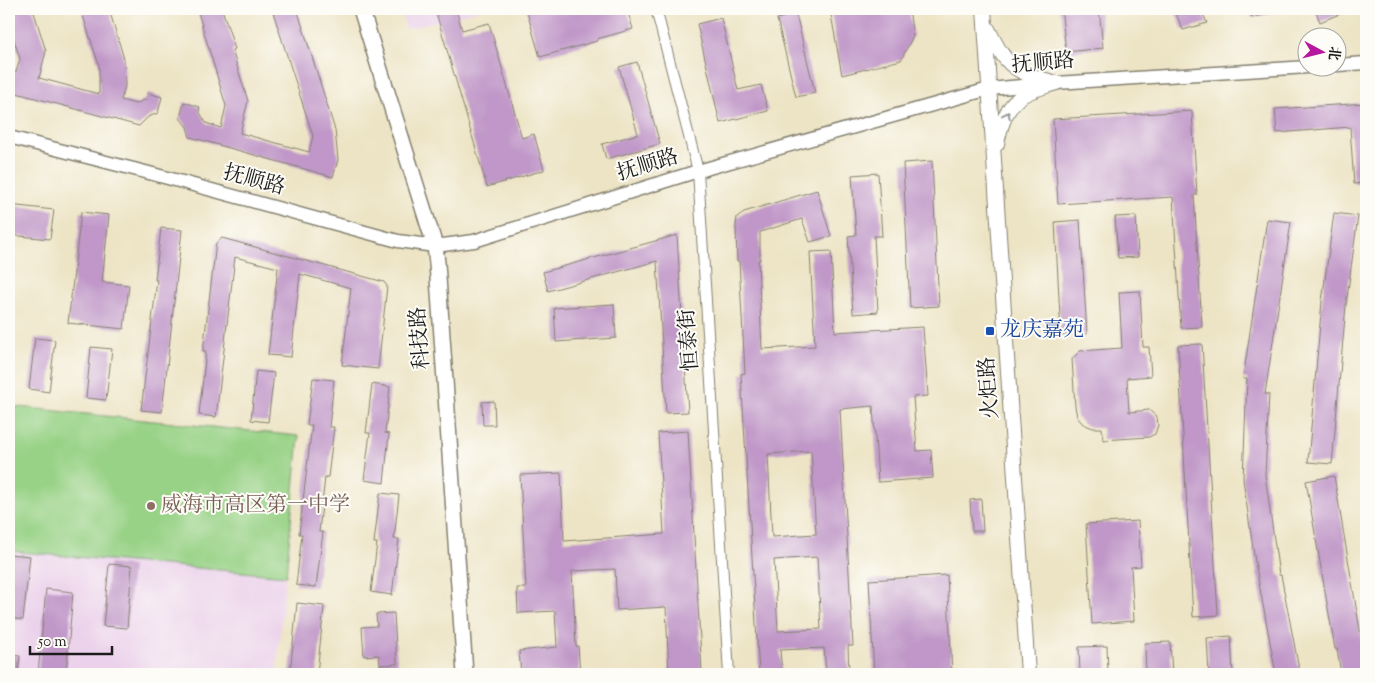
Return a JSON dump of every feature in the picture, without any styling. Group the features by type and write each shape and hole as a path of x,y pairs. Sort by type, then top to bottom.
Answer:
{"main road":[{"name":"科技路","path":"361,9 435,246 465,674"},
{"path":"984,15 1001,54 1012,66 1026,74 1056,82"},
{"name":"火炬路","path":"984,15 1028,674"},
{"path":"994,162 1000,130 1010,107 1020,97 1056,82"}],"street":[{"name":"恒泰街","path":"656,9 698,171 729,674"},
{"path":"1348,64 1366,63"},
{"name":"抚顺路","path":"9,137 398,241 435,246 474,241 698,171 989,89 1056,82 1298,68"}],"shaded area":[{"path":"400,9 484,9 406,29"},
{"name":"威海市高区第一中学","path":"9,406 299,436 276,674 9,674"}],"green space":[{"path":"9,406 299,436 286,576 9,551"}],"building":[{"path":"9,9 33,9 46,51 39,78 99,94 99,65 82,13 95,9 109,9 124,59 125,86 121,100 136,104 146,99 148,93 162,97 158,113 148,117 139,126 9,91 9,70 16,72 20,59 9,23"},
{"path":"197,9 222,9 235,49 232,50 248,101 240,133 309,152 313,136 272,9 297,9 335,130 338,160 333,177 190,137 187,127 180,118 184,102 200,107 199,111 206,123 221,128 226,106"},
{"path":"435,9 456,9 462,30 489,23 522,138 534,134 544,170 487,187"},
{"path":"526,9 627,9 633,29 540,57"},
{"path":"830,9 909,9 913,36 901,60 842,75"},
{"path":"1059,9 1099,9 1103,48 1066,52 1062,16"},
{"path":"1174,9 1201,9 1207,23 1183,30"},
{"path":"1248,9 1275,9 1275,12 1252,18"},
{"path":"1315,9 1352,9 1320,22"},
{"path":"796,14 815,93 796,97 777,19"},
{"path":"721,18 738,90 761,85 768,111 720,123 697,24"},
{"path":"637,62 660,144 606,159 602,144 638,134 619,67"},
{"path":"1366,103 1366,183 1354,184 1350,127 1277,133 1275,109"},
{"path":"1192,111 1197,195 1194,195 1202,327 1181,328 1173,197 1058,204 1053,119"},
{"path":"932,161 939,306 910,308 903,163"},
{"path":"878,173 882,236 874,236 878,312 853,314 848,236 856,235 852,175"},
{"path":"817,190 831,236 810,242 802,219 760,232 760,260 758,260 762,349 815,346 810,252 831,251 835,332 923,327 928,396 913,397 917,451 931,450 933,478 878,482 873,406 840,409 853,646 848,646 849,674 826,674 824,648 780,650 782,674 759,674 741,374 745,373 739,261 737,261 737,217 744,212","holes":["811,451 816,534 772,537 768,454","817,557 821,629 778,631 774,560"]},
{"path":"9,205 54,210 50,239 9,235"},
{"path":"81,212 109,215 102,282 129,285 124,329 68,323"},
{"path":"1334,213 1358,216 1346,305 1332,464 1308,462 1322,301"},
{"path":"1136,216 1138,257 1118,258 1115,217"},
{"path":"1267,219 1291,222 1265,394 1269,394 1265,475 1279,575 1281,575 1300,674 1276,674 1255,562 1243,479 1247,379 1243,379"},
{"path":"1080,220 1087,334 1061,335 1055,222"},
{"path":"161,228 182,230 162,412 141,410 157,280 155,280"},
{"path":"677,235 688,412 666,413 657,261 548,291 543,272"},
{"path":"222,238 384,282 387,286 378,369 342,365 351,288 300,274 291,357 268,355 278,268 235,257 216,417 199,415 206,351 203,351 216,243"},
{"path":"1140,291 1143,347 1149,347 1151,376 1127,378 1129,412 1149,410 1157,417 1158,425 1155,434 1149,437 1103,440 1102,428 1093,428 1083,424 1077,417 1072,359 1080,351 1122,348 1119,292"},
{"path":"614,304 616,338 556,342 554,308"},
{"path":"35,338 55,340 49,392 29,389"},
{"path":"1202,344 1218,615 1193,617 1178,345"},
{"path":"91,347 112,349 106,400 86,398"},
{"path":"256,371 274,373 268,422 251,420"},
{"path":"313,378 334,380 329,427 334,427 328,477 325,477 319,532 323,532 316,587 296,585 302,534 299,534 312,425 307,425"},
{"path":"372,384 390,387 385,433 389,434 384,483 364,480 370,433 366,433"},
{"path":"494,401 495,425 483,425 482,402"},
{"path":"688,431 702,674 669,674 666,607 617,610 615,569 572,571 576,646 578,646 580,674 521,674 519,651 557,647 555,611 518,613 517,588 526,588 520,475 561,473 564,541 664,534 658,433"},
{"path":"1334,476 1364,654 1366,654 1366,674 1341,674 1306,481"},
{"path":"380,493 399,495 394,539 399,539 392,595 371,592 377,543 374,543"},
{"path":"981,499 983,531 972,531 970,500"},
{"path":"1138,521 1141,566 1131,567 1134,621 1092,624 1086,524"},
{"path":"9,554 30,556 23,620 9,618"},
{"path":"109,564 132,566 127,628 103,626"},
{"path":"947,575 952,674 874,674 869,580"},
{"path":"46,589 73,592 66,674 38,674"},
{"path":"297,603 324,606 317,674 290,674"},
{"path":"394,613 397,664 380,665 379,655 364,656 362,627 377,626 376,614"},
{"path":"1231,636 1233,674 1209,674 1207,638"},
{"path":"1170,642 1172,674 1146,674 1145,643"},
{"path":"1107,646 1108,674 1080,674 1079,647"},
{"path":"9,655 20,656 18,674 9,674"}],"place":[{"name":"龙庆嘉苑","path":"990,331"},
{"name":"威海市高区第一中学","path":"151,506"}]}
